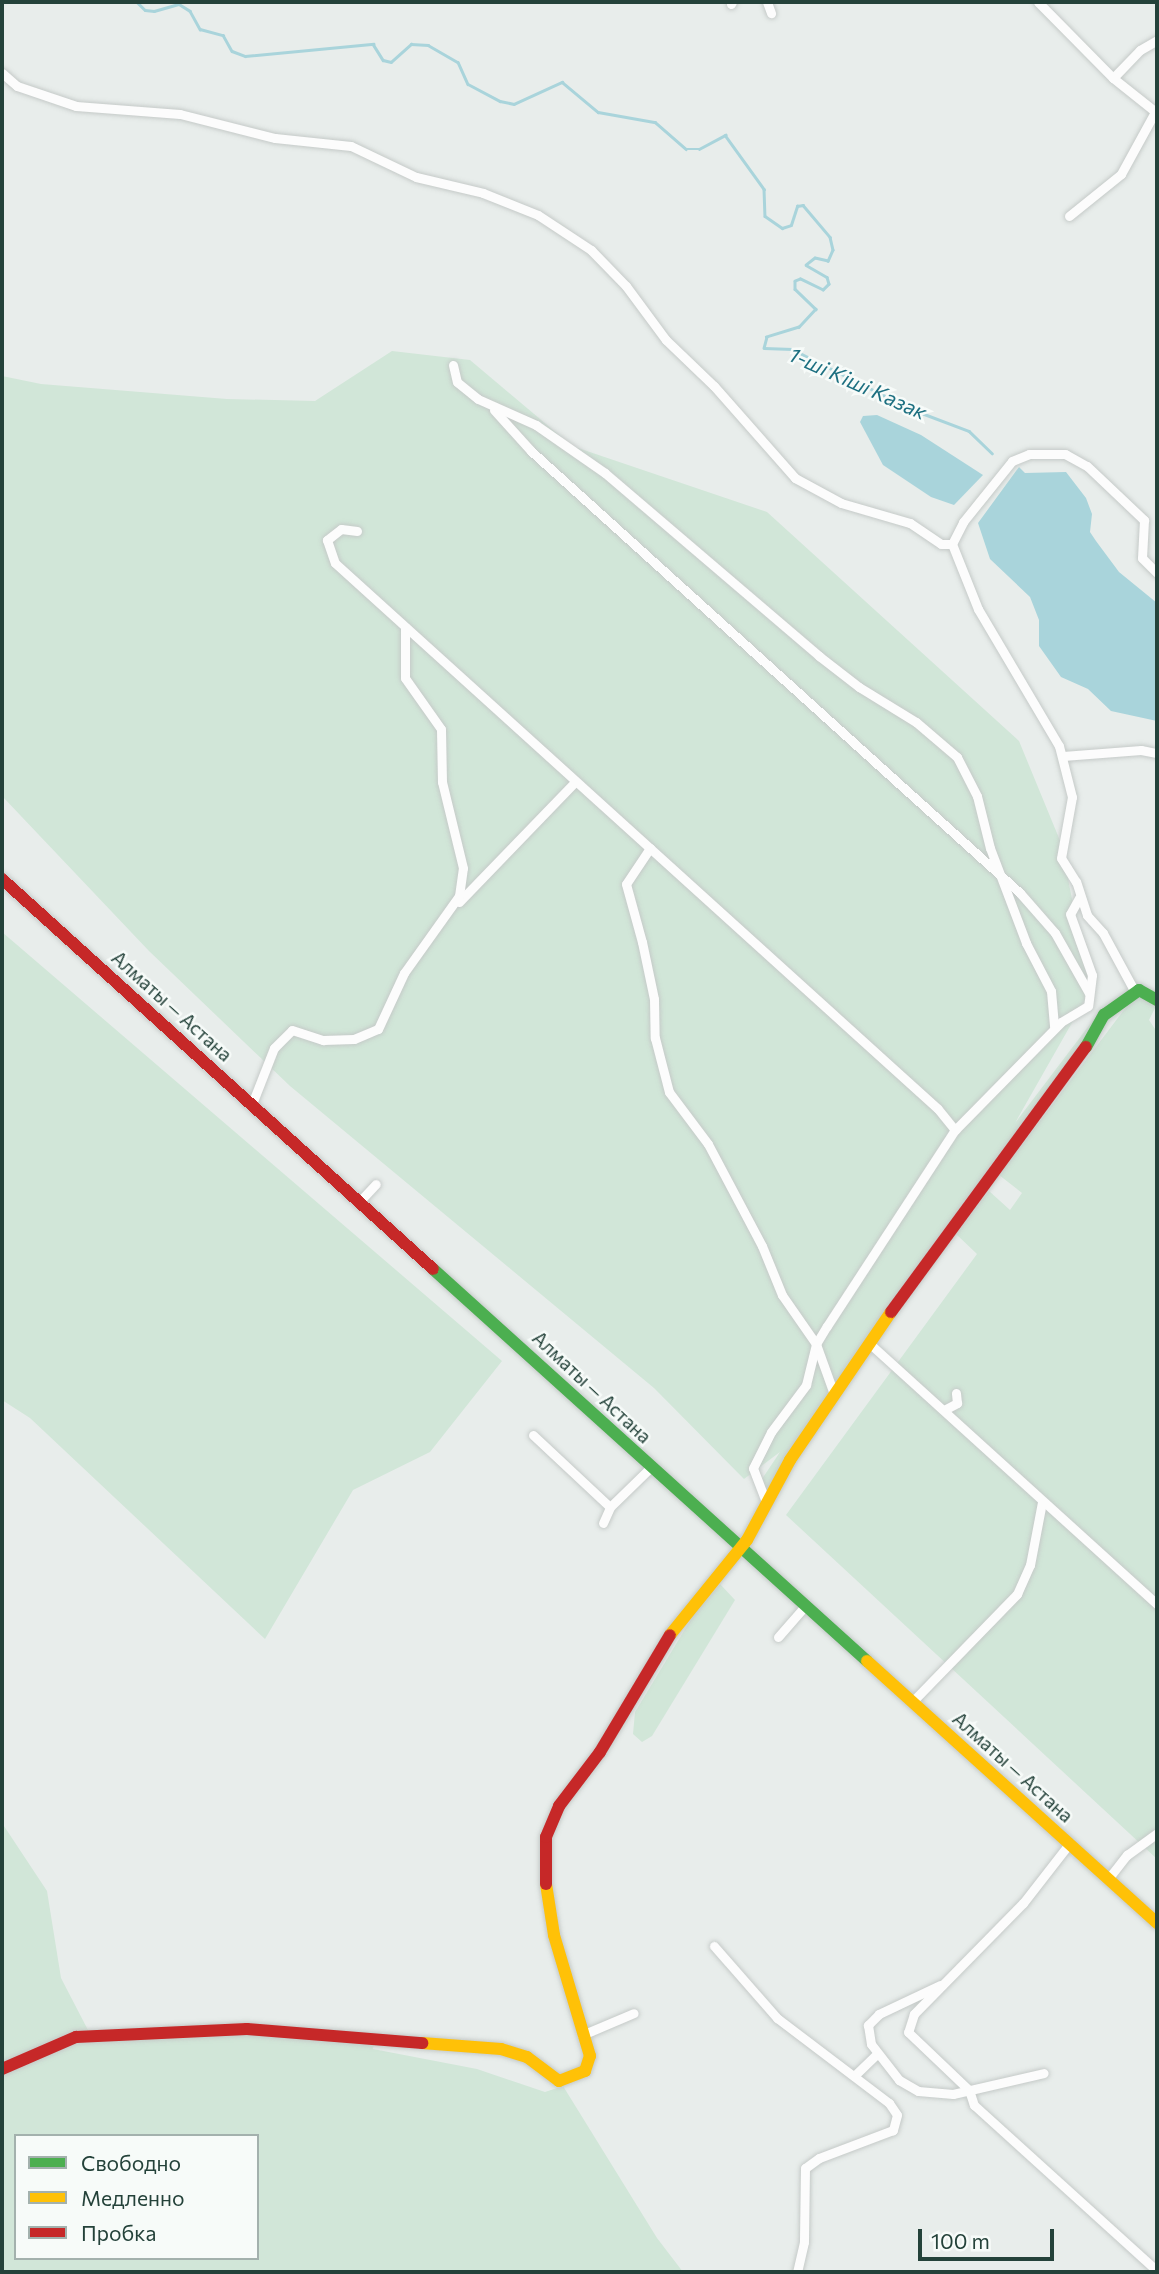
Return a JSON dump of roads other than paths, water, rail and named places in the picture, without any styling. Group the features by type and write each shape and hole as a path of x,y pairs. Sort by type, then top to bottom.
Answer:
{"main road":[{"name":"Алматы — Астана","path":"2,878 1157,1923"},
{"path":"2,2069 76,2037 247,2029 501,2049 527,2057 559,2081 585,2071 590,2056 551,1923 544,1870 549,1827 673,1630 741,1548 766,1502 834,1394 1035,1118 1104,1015 1135,992 1150,993 1157,1000"}],"street":[{"path":"767,2 771,13"},
{"path":"1038,2 1113,78 1156,113 1121,174 1069,216"},
{"path":"1113,78 1157,40"},
{"path":"2,73 17,86 76,106 180,114 275,138 351,146 416,177 484,193 538,215 591,250 626,286 666,340 721,393 794,478 841,503 911,523 942,544 952,544"},
{"path":"453,365 457,382 490,407 531,451 998,873 1055,933 1089,993"},
{"path":"490,407 536,425 606,473 819,656 938,740 957,757 972,783 998,873 1051,991 1054,1028"},
{"path":"1135,992 1079,898 1076,882 1061,858 1072,797 1063,773 1063,756 978,609 952,544 963,522 1012,461 1029,454 1065,454 1087,466 1144,520 1142,558 1157,573"},
{"path":"357,531 341,528 334,533 327,540 328,552 405,627 938,1109 955,1130"},
{"path":"405,627 405,678 441,729 442,782 463,868 463,885 453,908"},
{"path":"1063,756 1141,750 1157,753"},
{"path":"252,1104 274,1048 292,1030 323,1040 354,1039 378,1029 413,959 453,908 575,782"},
{"path":"650,848 626,884 654,999 655,1038 668,1092 708,1144 762,1246 782,1295 816,1344 834,1394"},
{"path":"1079,898 1070,914 1092,975 1088,1006"},
{"path":"766,1502 753,1468 771,1432 806,1385 816,1344 955,1130 1054,1028 1088,1006"},
{"path":"1088,1006 1104,1015"},
{"path":"360,1201 376,1184"},
{"path":"869,1343 1157,1604"},
{"path":"944,1410 957,1403 956,1393"},
{"path":"533,1435 610,1507"},
{"path":"603,1523 610,1507 651,1467"},
{"path":"912,1702 1017,1594 1030,1565 1042,1502"},
{"path":"778,1637 805,1606"},
{"path":"1108,1879 1127,1855 1157,1833"},
{"path":"1069,1844 1023,1903 911,2018 908,2032 968,2090 974,2105 1157,2271"},
{"path":"714,1946 777,2018 889,2103 898,2121 893,2130 837,2150 805,2168 804,2242 797,2272"},
{"path":"942,1984 919,1992 872,2020 866,2033 877,2054 899,2080 918,2091 953,2094 1044,2073"},
{"path":"582,2035 634,2013"},
{"path":"853,2076 877,2054"}],"water":[{"path":"877,415 921,435 983,475 954,505 931,497 883,465 860,422 863,416"},
{"path":"1019,467 1025,473 1066,472 1086,498 1092,514 1090,532 1096,541 1119,572 1157,603 1157,721 1111,711 1088,689 1061,677 1039,646 1039,620 1030,597 990,559 978,523"}],"waterway":[{"name":"1-ші Кіші Казак","path":"137,2 145,10 154,11 179,4 190,11 200,29 223,35 232,51 245,56 373,44 383,60 391,62 411,44 428,45 458,62 468,84 500,101 514,104 562,82 598,112 655,122 686,149 699,149 725,135 764,189 765,216 782,228 791,225 797,206 803,205 830,237 833,250 828,261 815,258 806,265 827,277 829,284 823,290 800,279 795,281 795,289 816,309 799,327 767,337 764,348 792,349 911,409 969,431 992,453"}]}
